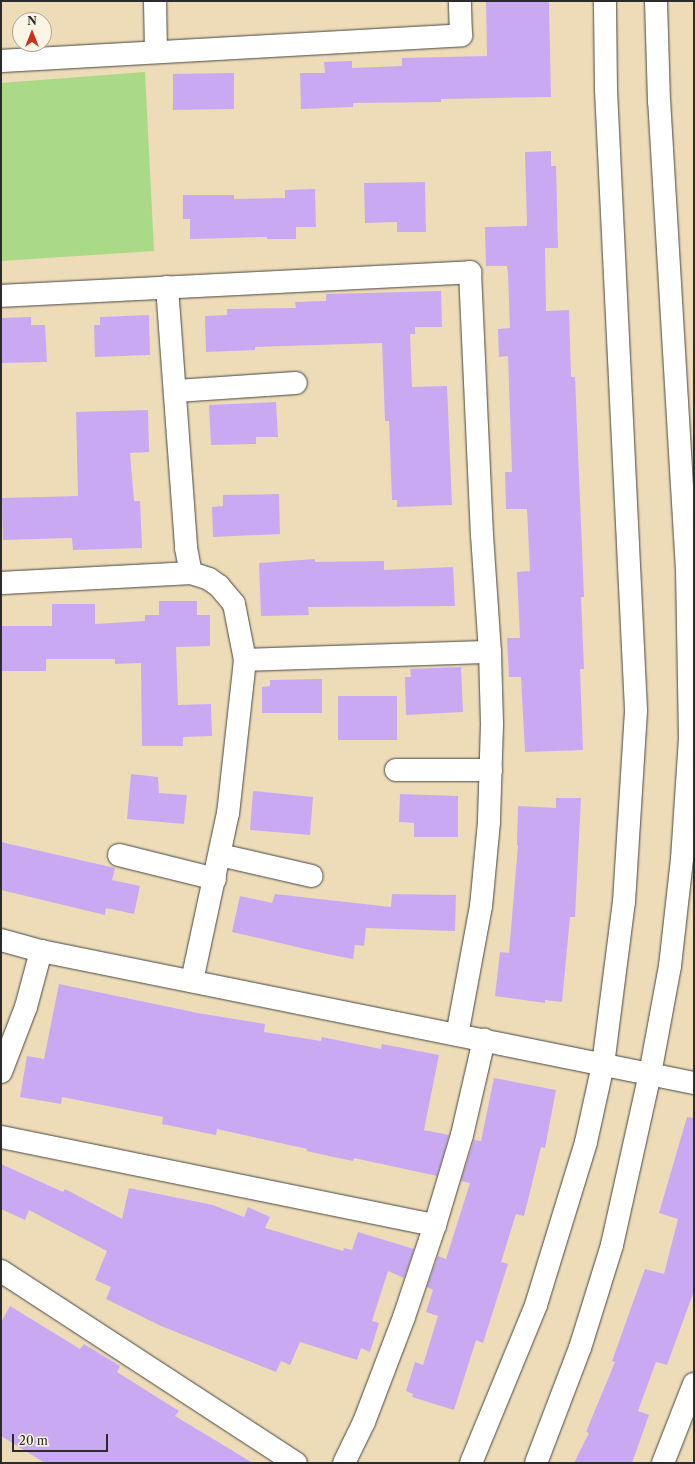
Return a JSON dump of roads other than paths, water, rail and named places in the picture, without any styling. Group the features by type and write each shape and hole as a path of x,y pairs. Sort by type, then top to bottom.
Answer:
{"street":[{"path":"155,1 156,52"},
{"path":"1,60 461,35 460,1"},
{"path":"472,1463 536,1305 586,1142 604,1065 624,902 636,710 607,97 605,1"},
{"path":"536,1463 580,1348 612,1245 650,1074 670,966 682,859 690,740 687,570 659,102 656,1"},
{"path":"1,296 470,272 482,536 490,652 492,724 489,822 482,906 457,1035"},
{"path":"168,288 186,548 191,573"},
{"path":"176,391 296,383"},
{"path":"1,583 191,573 209,579 219,586 234,604 245,660 228,813 192,982"},
{"path":"245,660 490,652"},
{"path":"396,770 491,770"},
{"path":"119,855 215,879"},
{"path":"220,855 312,876"},
{"path":"1,940 41,951 694,1083"},
{"path":"1,1072 26,1008 41,951"},
{"path":"344,1463 364,1422 404,1316 435,1225 462,1136 484,1040"},
{"path":"1,1137 435,1225"},
{"path":"1,1271 296,1463"},
{"path":"663,1463 694,1388"}]}
